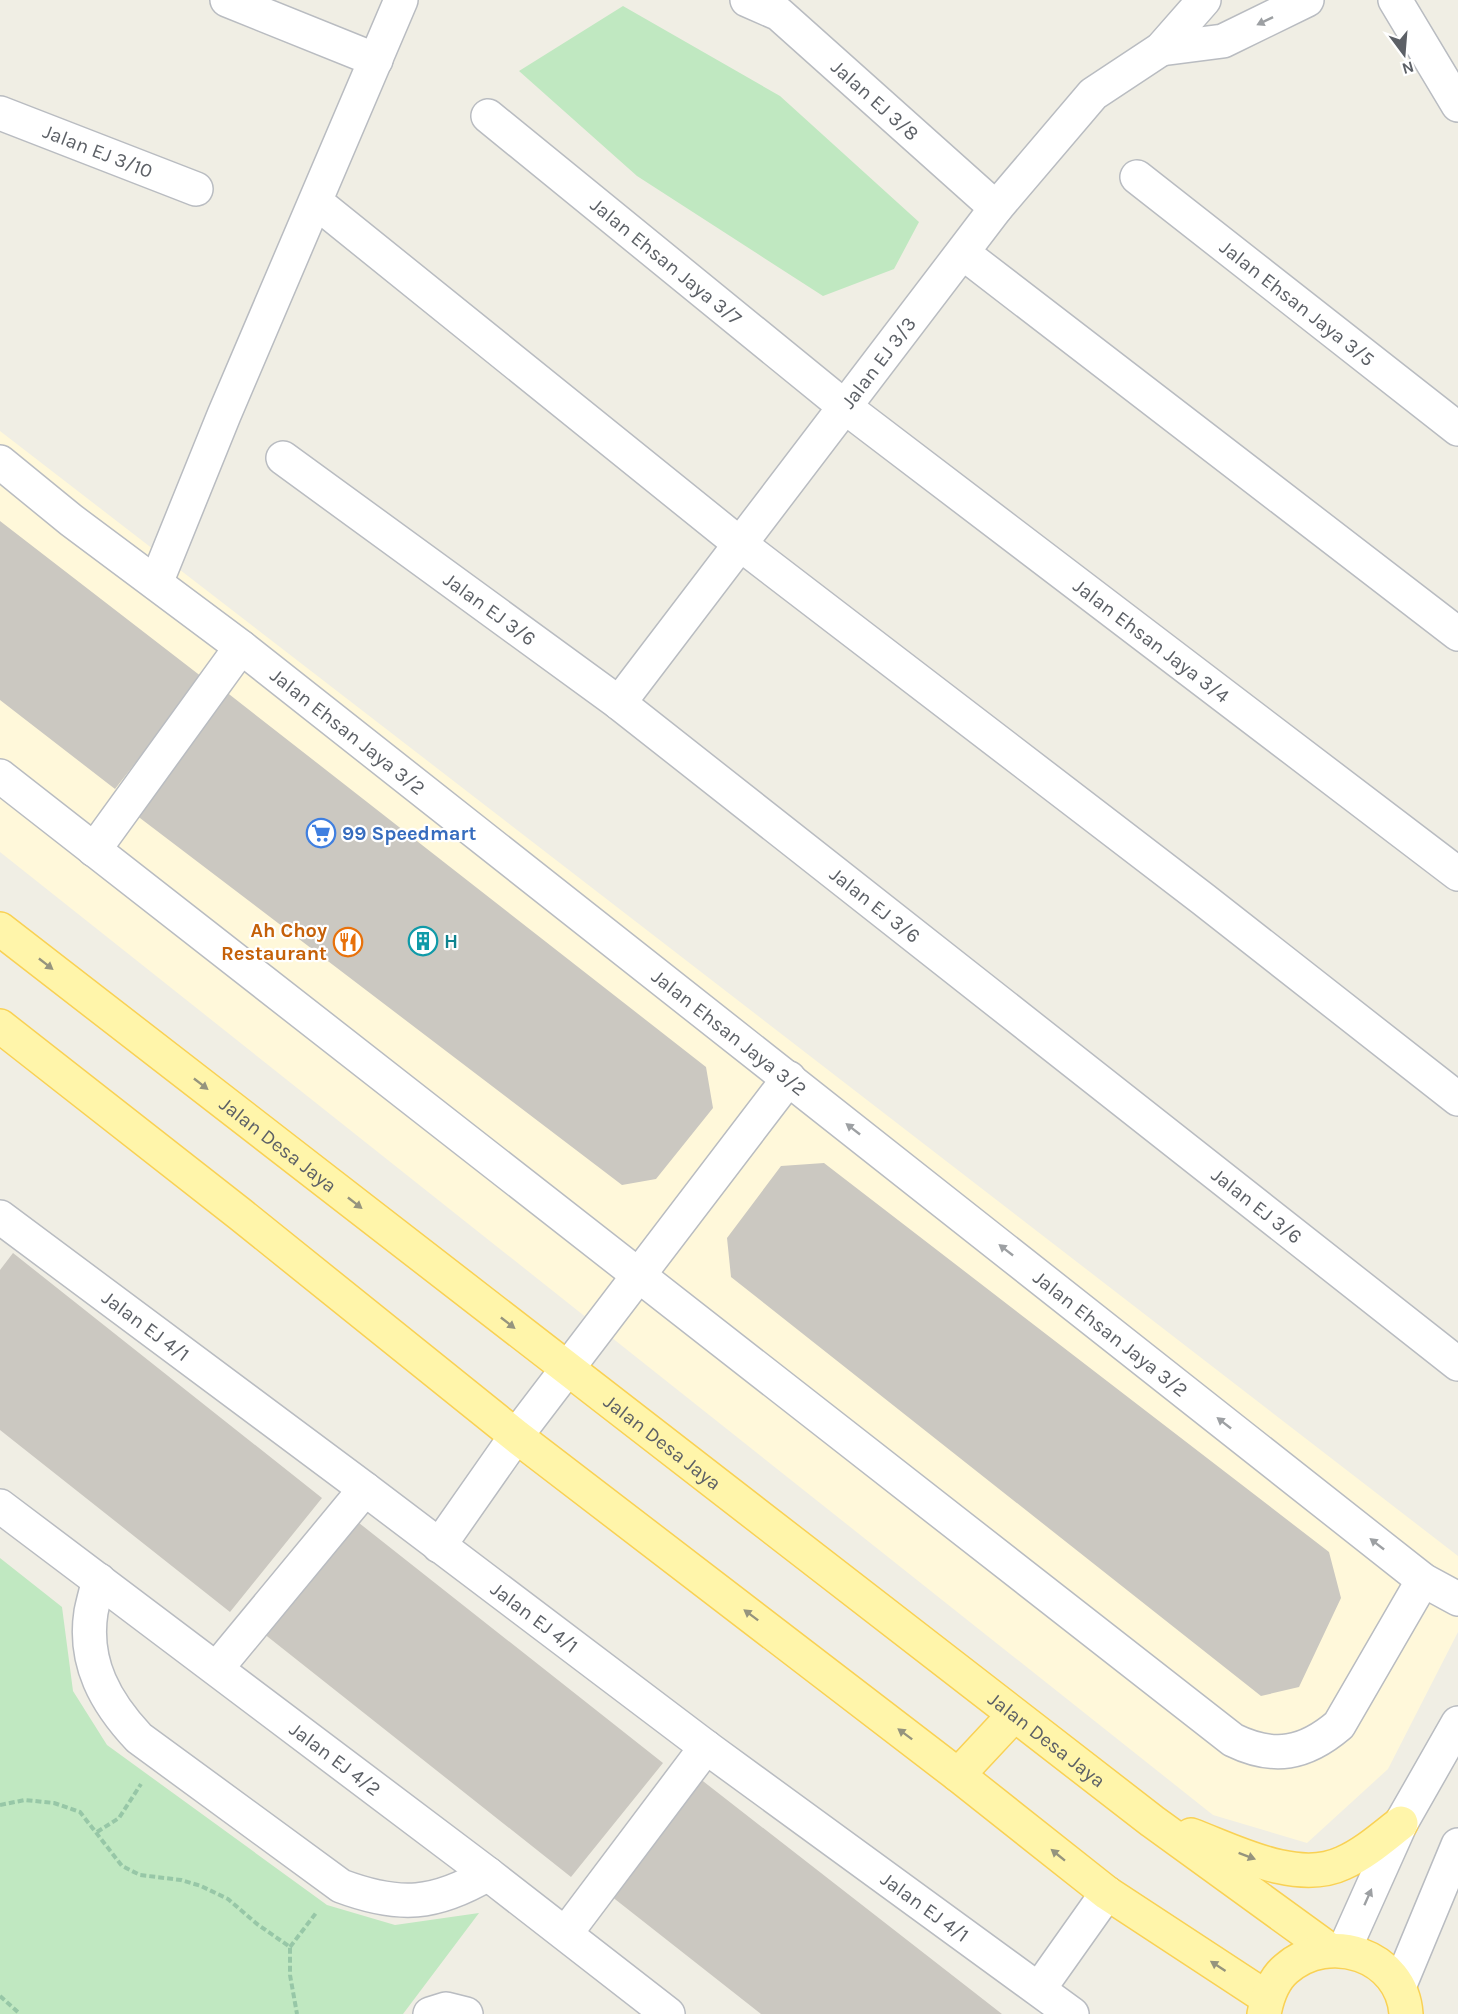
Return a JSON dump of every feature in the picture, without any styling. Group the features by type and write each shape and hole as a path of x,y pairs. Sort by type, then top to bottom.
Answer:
{"main road":[{"name":"Jalan Desa Jaya","path":"0,928 1152,1821 1337,1950 1366,1957 1384,1969 1408,2006"},
{"path":"0,1026 240,1214 516,1436 958,1775 1107,1893 1266,2006 1275,1983 1285,1970 1314,1952 1337,1950"},
{"path":"958,1775 1014,1714"},
{"path":"1152,1821 1268,1864 1309,1870 1342,1864 1401,1823"}],"street":[{"path":"227,0 376,60"},
{"path":"156,583 224,415 401,0"},
{"name":"Jalan EJ 3/8","path":"747,0 779,14 996,207"},
{"name":"Jalan EJ 3/3","path":"619,703 996,207 1093,94 1161,49 1204,0"},
{"name":"Jalan EJ 3/3","path":"1161,49 1223,41 1306,0"},
{"path":"1395,0 1458,105"},
{"name":"Jalan EJ 3/10","path":"0,113 196,189"},
{"name":"Jalan Ehsan Jaya 3/7","path":"488,116 845,407"},
{"name":"Jalan Ehsan Jaya 3/5","path":"1137,177 1458,429"},
{"path":"316,202 740,544 1203,899 1458,1099"},
{"path":"963,253 1458,633"},
{"name":"Jalan Ehsan Jaya 3/4","path":"845,407 1458,874"},
{"name":"Jalan EJ 3/6","path":"283,458 619,703 1458,1364"},
{"name":"Jalan Ehsan Jaya 3/2","path":"0,462 71,520 241,647 1423,1580 1458,1599"},
{"path":"94,850 241,647"},
{"path":"0,776 1233,1740 1249,1749 1287,1752 1306,1748 1323,1739 1339,1725 1423,1580"},
{"path":"439,1546 516,1436 789,1078"},
{"name":"Jalan EJ 4/1","path":"4,1229 365,1488 706,1746 1072,2014"},
{"path":"216,1668 365,1488"},
{"name":"Jalan EJ 4/2","path":"0,1506 566,1933 668,2014"},
{"path":"99,1580 91,1613 90,1641 97,1676 108,1701 123,1721 161,1754 342,1886 366,1896 417,1901 466,1887 488,1874"},
{"path":"1337,1950 1401,1823 1458,1723"},
{"path":"566,1933 706,1746"},
{"path":"1408,2006 1458,1845"},
{"path":"1039,1989 1107,1893"}],"path":[{"path":"97,1832 119,1818 161,1754"},
{"path":"0,1805 25,1800 54,1803 80,1812 122,1866 140,1875 181,1880 228,1899 257,1924 290,1947 290,1975 297,2014"},
{"path":"0,1996 20,2014"}],"shaded area":[{"path":"0,431 1458,1556 1458,1632 1388,1769 1307,1843 1213,1815 0,852"}],"green space":[{"path":"623,6 780,96 919,222 894,269 823,296 637,176 519,71"},
{"path":"0,1558 62,1607 73,1691 107,1745 327,1905 395,1925 479,1913 403,2014 0,2014"}],"building":[{"path":"0,521 202,677 115,789 0,700"},
{"name":"H","path":"225,691 706,1067 713,1108 656,1179 622,1185 136,815"},
{"path":"824,1163 1329,1552 1341,1598 1299,1687 1261,1696 731,1277 727,1238 781,1166"},
{"path":"13,1253 322,1498 230,1612 0,1430 0,1270"},
{"path":"354,1519 663,1763 571,1877 263,1633"},
{"path":"699,1778 1002,2014 761,2014 611,1896"}],"place":[{"name":"99 Speedmart","path":"321,833"},
{"name":"H","path":"423,941"},
{"name":"Ah Choy Restaurant","path":"348,942"}]}
